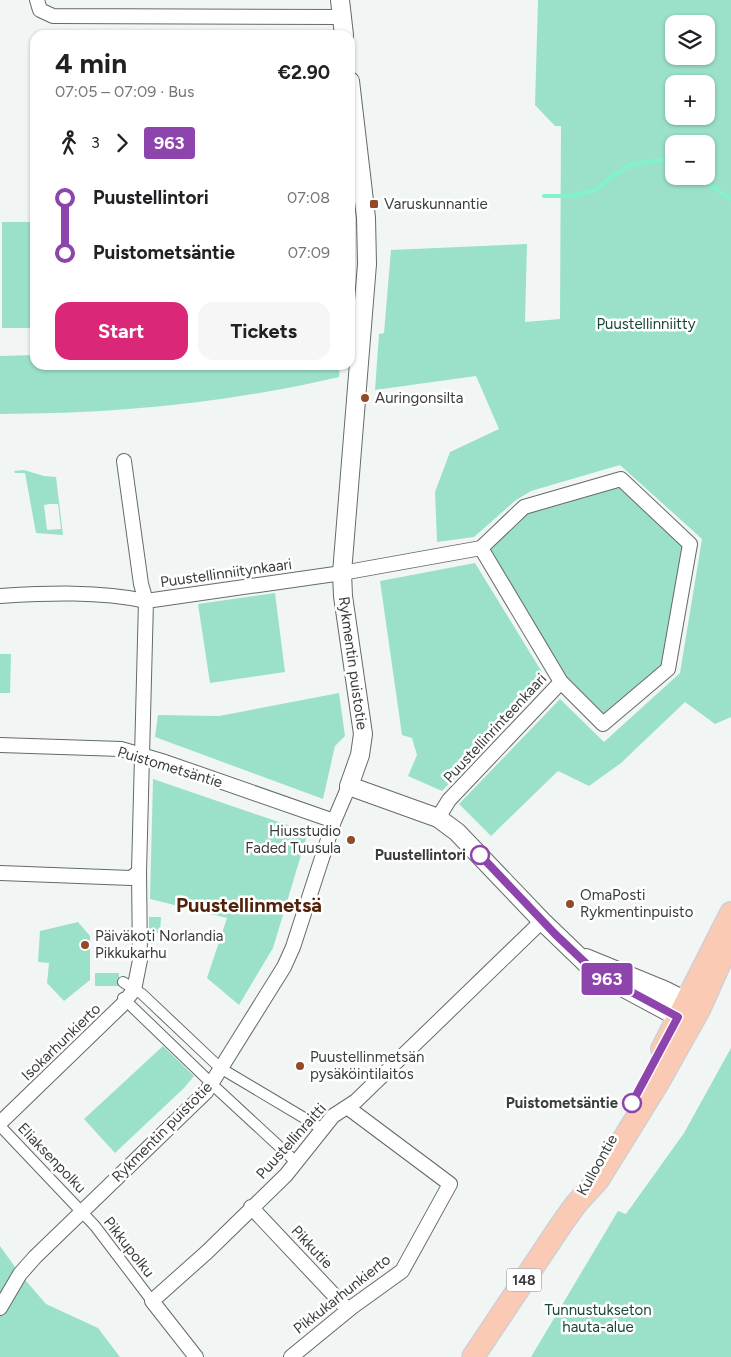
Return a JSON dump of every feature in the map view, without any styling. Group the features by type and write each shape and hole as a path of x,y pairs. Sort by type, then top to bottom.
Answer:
{"main road":[{"name":"Kulloontie","path":"689,1013 731,913"},
{"name":"Kulloontie","path":"473,1357 576,1204 589,1175 689,1013 731,938"}],"street":[{"path":"37,0 40,10 53,16 340,8 343,30"},
{"name":"Rykmentin puistotie","path":"0,1308 20,1274 82,1211 190,1109 212,1084 284,967 293,947 334,821 360,754 363,734 343,596 342,573 367,264 366,218 355,124"},
{"path":"124,461 141,584 146,601"},
{"path":"342,573 481,548 524,508 621,479 690,544 668,669 603,724 561,682"},
{"name":"Puustellinrinteenkaari","path":"438,818 449,800 561,682 481,548"},
{"name":"Puustellinniitynkaari","path":"128,986 140,960 139,872 146,601 342,573"},
{"path":"0,596 37,593 122,595 146,601"},
{"name":"Puistometsäntie","path":"0,745 121,749 334,821"},
{"path":"349,786 438,818 457,832 576,956 600,962 689,1013"},
{"path":"0,873 131,878 139,872"},
{"name":"Puustellinraitti","path":"152,1301 207,1252 252,1207 296,1162 321,1128 333,1116 356,1101 542,921"},
{"path":"128,986 216,1064"},
{"name":"Isokarhunkierto","path":"0,1125 124,1001 128,986"},
{"path":"124,1001 207,1079"},
{"path":"227,1072 321,1128"},
{"path":"216,1088 296,1162"},
{"name":"Pikkukarhunkierto","path":"291,1357 348,1310 402,1271 450,1184 346,1107"},
{"name":"Eliaksenpolku","path":"0,1125 82,1211"},
{"name":"Pikkutie","path":"252,1207 348,1310"},
{"name":"Pikkupolku","path":"82,1211 152,1301"},
{"path":"152,1301 196,1357"}],"green space":[{"name":"Puustellinniitty","path":"538,0 731,0 731,717 715,724 685,702 621,763 589,786 558,771 491,836 459,804 560,699 604,742 680,673 702,539 620,465 531,491 516,500 474,537 437,542 435,492 450,452 499,429 476,376 375,390 379,334 384,333 391,250 527,244 525,322 560,319 561,126 555,126 535,105"},
{"path":"2,222 30,222 30,328 2,328"},
{"path":"30,355 30,370 340,370 339,377 255,394 213,400 85,412 0,414 0,356"},
{"path":"24,470 44,476 56,477 63,535 36,533 25,473 15,473 14,471","holes":["58,504 61,529 47,530 44,505"]},
{"path":"618,485 685,546 661,666 601,716 565,679 489,550 529,511"},
{"path":"475,563 548,682 442,791 408,776 417,755 412,738 402,735 380,581"},
{"path":"275,593 285,672 210,683 198,604"},
{"path":"0,654 11,654 10,693 0,693"},
{"path":"339,693 345,736 335,746 323,799 155,737 158,715 219,716"},
{"path":"153,779 308,832 273,948 239,1005 207,978 227,918 150,899"},
{"path":"149,917 161,917 160,933 149,933"},
{"path":"78,922 90,936 90,980 64,1001 47,983 49,963 38,962 40,931"},
{"path":"95,973 119,973 119,986 95,986"},
{"path":"163,1046 194,1076 184,1088 115,1153 84,1119"},
{"name":"Tunnustukseton hauta-alue","path":"731,1048 731,1357 531,1357 618,1211 626,1214 684,1133"},
{"path":"0,1246 20,1274 46,1304 98,1328 120,1357 0,1357"}],"waterway":[{"path":"544,196 572,196 596,190 611,177 632,164 665,160"},
{"path":"710,185 731,199"}],"bus line":[{"name":"963","path":"480,855 576,956 596,973 678,1017 647,1079 632,1103"}],"place":[{"name":"Varuskunnantie","path":"374,204"},
{"name":"Auringonsilta","path":"365,398"},
{"name":"Hiusstudio Faded Tuusula","path":"351,840"},
{"name":"Puustellintori","path":"480,855"},
{"name":"OmaPosti Rykmentinpuisto","path":"570,904"},
{"name":"Päiväkoti Norlandia Pikkukarhu","path":"85,945"},
{"name":"Puustellinmetsän pysäköintilaitos","path":"300,1066"},
{"name":"Puistometsäntie","path":"632,1103"}],"district":[{"name":"Puustellinmetsä","path":"249,905"}]}
